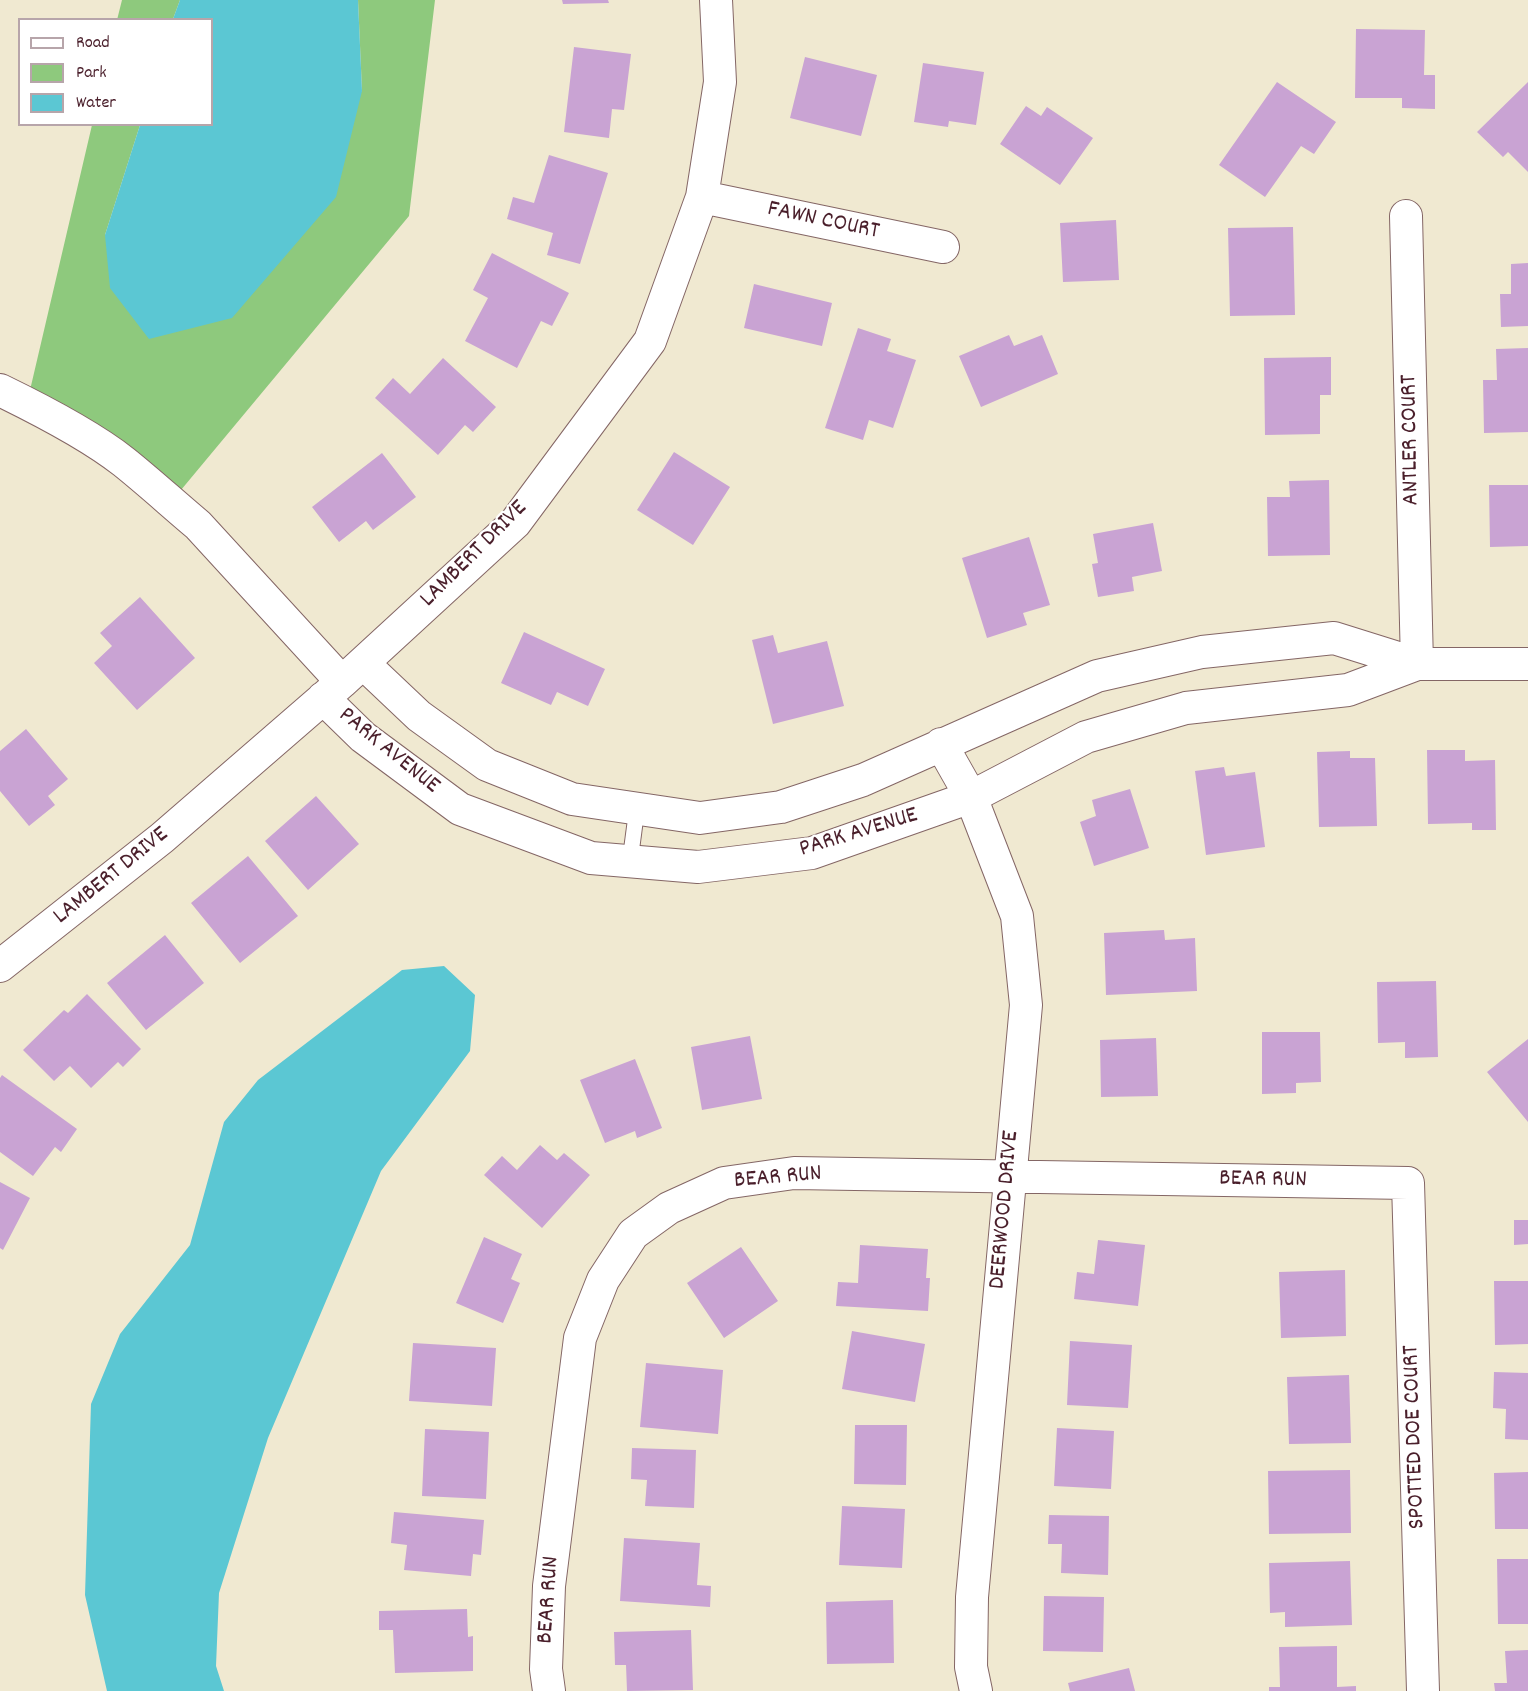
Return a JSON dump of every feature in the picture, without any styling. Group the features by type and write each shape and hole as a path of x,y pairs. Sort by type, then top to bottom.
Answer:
{"street":[{"name":"LAMBERT DRIVE","path":"0,966 162,838 343,681 515,523 650,341 702,197 720,82 716,0"},
{"name":"FAWN COURT","path":"702,197 943,247"},
{"name":"ANTLER COURT","path":"1406,216 1417,664"},
{"name":"PARK AVENUE","path":"0,390 27,403 122,460 198,525 343,681 419,716 487,765 572,799 700,818 781,807 863,780 1097,676 1202,652 1334,638 1417,664 1528,664"},
{"name":"PARK AVENUE","path":"343,681 363,737 460,809 591,858 698,867 812,853 971,797 1086,737 1186,708 1348,690 1417,664"},
{"name":"DEERWOOD DRIVE","path":"941,744 971,797 1017,916 1026,1005 972,1597 971,1667 976,1691"},
{"name":"BEAR RUN","path":"549,1691 546,1669 549,1586 580,1338 603,1280 633,1234 669,1208 724,1183 794,1173 1009,1179 1408,1183"},
{"name":"SPOTTED DOE COURT","path":"1408,1183 1423,1691"}],"lane":[{"path":"630,861 637,808"}],"green space":[{"path":"122,0 180,0 173,18 118,18"},
{"path":"358,0 435,0 409,216 171,502 27,403 92,126 140,126 105,235 362,91"}],"water":[{"path":"180,0 358,0 362,91 336,197 232,318 149,339 110,288 105,235 140,126 213,126 213,18 173,18"},
{"path":"444,966 475,995 470,1051 381,1171 268,1438 219,1593 216,1666 224,1691 107,1691 85,1595 91,1404 120,1334 190,1245 224,1122 258,1080 402,970"}],"building":[{"path":"562,0 608,0 609,3 563,4"},
{"path":"1356,29 1425,30 1424,75 1435,75 1435,109 1402,108 1402,98 1355,98"},
{"path":"574,47 631,54 624,110 612,109 609,138 564,132"},
{"path":"805,57 877,75 861,136 790,118"},
{"path":"923,63 984,72 976,125 949,121 948,127 914,122"},
{"path":"1277,82 1336,122 1314,154 1301,146 1265,197 1219,165"},
{"path":"1528,82 1528,172 1508,152 1503,157 1477,132"},
{"path":"1026,106 1041,116 1047,107 1093,138 1060,185 1000,144"},
{"path":"549,155 608,173 580,264 547,255 553,233 507,219 513,197 534,203"},
{"path":"1116,220 1119,280 1063,282 1060,223"},
{"path":"1293,227 1295,315 1230,316 1228,228"},
{"path":"492,253 569,293 552,326 541,321 517,368 465,341 488,298 473,290"},
{"path":"1528,263 1528,326 1501,327 1500,294 1511,294 1511,264"},
{"path":"754,284 832,303 822,346 744,328"},
{"path":"858,328 891,339 887,351 916,360 893,428 869,420 863,440 825,428"},
{"path":"1009,335 1014,346 1042,335 1058,374 981,407 959,356"},
{"path":"1528,348 1528,432 1484,433 1483,380 1497,380 1496,349"},
{"path":"1331,357 1331,395 1320,395 1320,434 1265,435 1264,358"},
{"path":"443,358 496,407 473,432 465,425 438,455 375,398 393,378 410,394"},
{"path":"674,452 730,487 693,545 637,510"},
{"path":"382,453 416,497 373,530 366,521 339,542 312,507"},
{"path":"1329,480 1330,555 1268,556 1267,497 1290,497 1289,481"},
{"path":"1489,485 1528,485 1528,546 1490,547"},
{"path":"1153,523 1162,571 1132,577 1134,591 1098,597 1092,564 1098,563 1093,534"},
{"path":"1029,537 1050,605 1023,613 1027,625 987,638 962,558"},
{"path":"140,597 195,658 137,710 94,663 112,646 100,633"},
{"path":"524,632 605,669 588,706 557,692 551,705 501,683"},
{"path":"773,635 778,653 827,641 844,706 773,724 752,640"},
{"path":"26,729 68,779 48,796 55,805 29,826 0,791 0,751"},
{"path":"1427,750 1465,750 1465,761 1495,760 1496,830 1472,830 1472,823 1428,824"},
{"path":"1350,751 1350,758 1375,758 1377,826 1319,827 1317,752"},
{"path":"1224,767 1226,776 1255,772 1265,847 1206,855 1195,771"},
{"path":"1130,789 1149,848 1094,866 1080,822 1096,816 1092,800"},
{"path":"316,796 359,844 308,890 265,841"},
{"path":"248,856 298,916 240,963 191,903"},
{"path":"1164,930 1165,940 1195,938 1197,991 1106,995 1104,933"},
{"path":"165,935 204,983 146,1030 107,983"},
{"path":"1436,981 1438,1057 1405,1058 1405,1042 1378,1043 1377,982"},
{"path":"87,994 141,1049 123,1067 118,1062 91,1088 70,1066 54,1081 23,1050 64,1010 68,1013"},
{"path":"1262,1032 1320,1032 1321,1082 1296,1083 1296,1093 1262,1094"},
{"path":"750,1036 762,1099 702,1110 691,1047"},
{"path":"1156,1038 1158,1096 1101,1097 1100,1040"},
{"path":"1528,1039 1528,1122 1487,1072"},
{"path":"635,1059 662,1128 637,1138 635,1131 605,1143 580,1080"},
{"path":"2,1075 77,1129 61,1152 55,1147 33,1176 0,1152 0,1078"},
{"path":"540,1145 557,1160 564,1153 590,1175 542,1228 484,1175 502,1156 517,1170"},
{"path":"0,1182 30,1198 3,1250 0,1248"},
{"path":"1514,1220 1528,1220 1528,1244 1514,1245"},
{"path":"484,1237 522,1254 511,1279 520,1283 503,1323 456,1303"},
{"path":"1098,1240 1145,1245 1138,1306 1074,1299 1077,1272 1094,1274"},
{"path":"860,1245 928,1249 926,1278 930,1278 928,1311 836,1306 838,1282 858,1283"},
{"path":"741,1247 778,1301 724,1338 687,1283"},
{"path":"1345,1270 1346,1336 1281,1338 1279,1272"},
{"path":"1494,1281 1528,1281 1528,1344 1495,1345"},
{"path":"852,1331 925,1344 915,1402 842,1389"},
{"path":"1070,1341 1132,1345 1128,1408 1067,1405"},
{"path":"413,1343 496,1348 492,1406 409,1401"},
{"path":"646,1363 723,1370 718,1434 640,1427"},
{"path":"1494,1372 1528,1373 1528,1440 1505,1439 1506,1409 1493,1408"},
{"path":"1349,1375 1351,1443 1289,1444 1287,1377"},
{"path":"855,1425 907,1425 906,1485 854,1484"},
{"path":"1057,1428 1114,1431 1111,1489 1054,1486"},
{"path":"425,1429 489,1432 486,1499 422,1496"},
{"path":"632,1448 696,1450 694,1508 645,1506 647,1480 631,1479"},
{"path":"1350,1470 1351,1533 1269,1534 1268,1471"},
{"path":"1528,1472 1528,1529 1495,1529 1494,1473"},
{"path":"842,1506 905,1509 902,1568 839,1565"},
{"path":"394,1512 484,1520 481,1555 473,1554 471,1576 404,1570 407,1545 391,1543"},
{"path":"1049,1515 1109,1516 1108,1575 1061,1573 1062,1544 1048,1544"},
{"path":"624,1538 700,1543 697,1585 711,1586 710,1607 620,1601"},
{"path":"1497,1559 1528,1559 1528,1624 1498,1624"},
{"path":"1350,1561 1352,1625 1285,1627 1285,1612 1270,1613 1269,1563"},
{"path":"1044,1596 1104,1597 1103,1652 1043,1651"},
{"path":"893,1600 894,1663 827,1664 826,1602"},
{"path":"467,1609 468,1637 473,1636 473,1671 395,1673 393,1630 379,1630 379,1611"},
{"path":"691,1630 693,1690 627,1691 626,1665 615,1665 614,1632"},
{"path":"1337,1646 1337,1687 1356,1686 1356,1691 1269,1691 1269,1687 1280,1687 1279,1647"},
{"path":"1528,1650 1528,1691 1495,1691 1494,1683 1507,1683 1505,1651"},
{"path":"1129,1668 1135,1691 1070,1691 1068,1683"}]}
